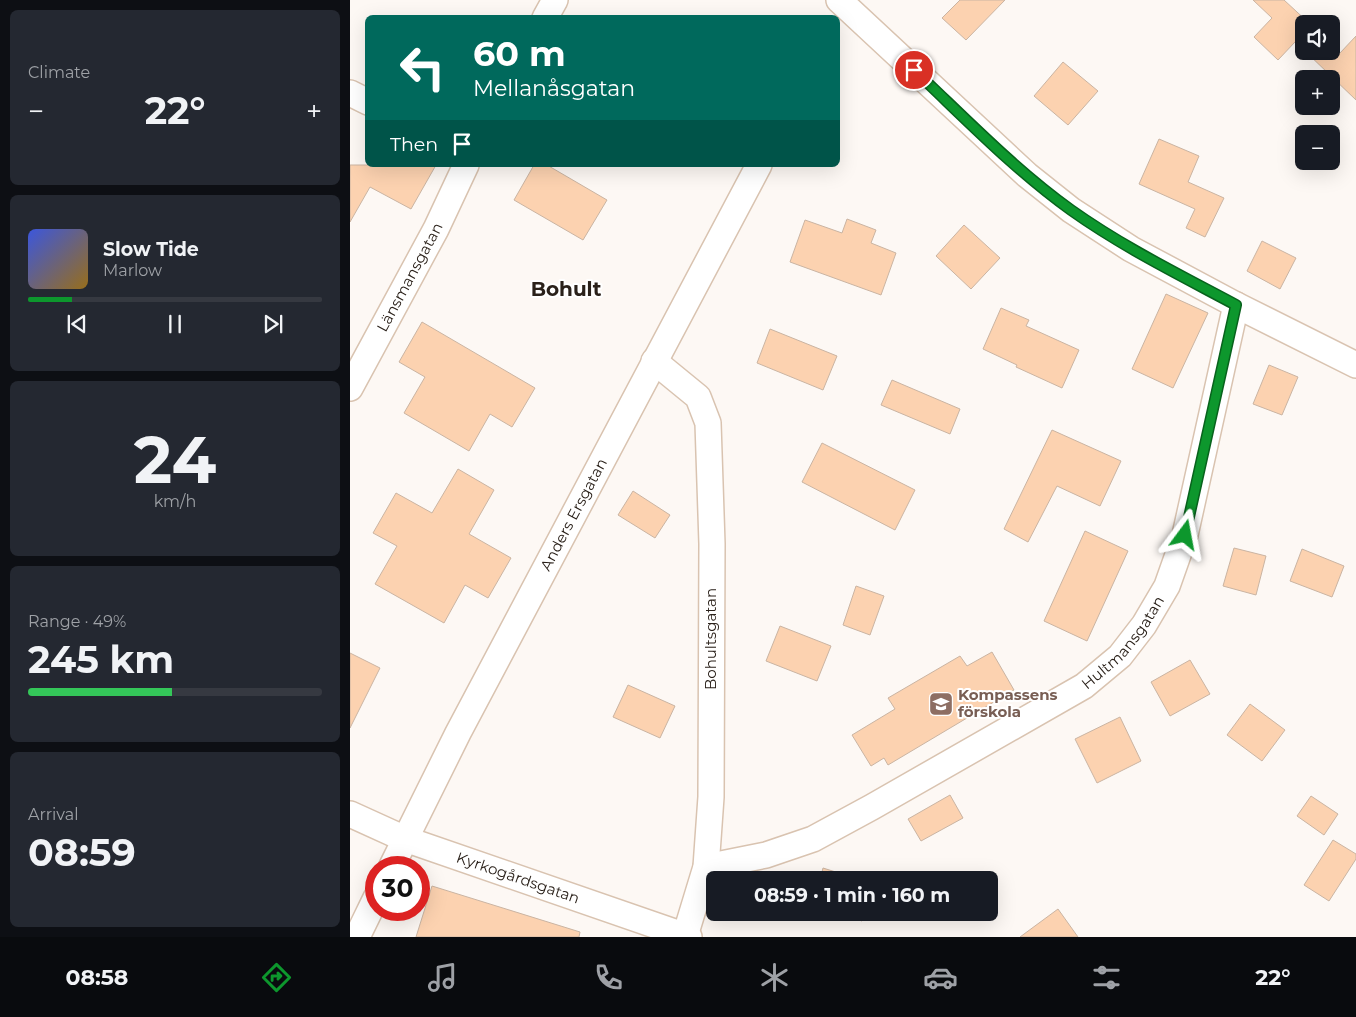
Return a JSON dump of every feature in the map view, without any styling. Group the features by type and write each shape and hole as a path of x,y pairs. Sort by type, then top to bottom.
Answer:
{"street":[{"path":"547,15 555,0"},
{"path":"842,6 1026,175 1071,210 1130,249 1356,365"},
{"path":"350,92 365,100"},
{"name":"Länsmansgatan","path":"350,388 436,228 465,167"},
{"name":"Anders Ersgatan","path":"397,856 458,733 758,167"},
{"name":"Hultmansgatan","path":"706,867 766,854 813,839 1084,686 1120,656 1144,625 1167,586 1185,535 1236,305"},
{"name":"Bohultsgatan","path":"654,361 698,397 708,423 712,544 711,797 706,867 675,935"},
{"name":"Kyrkogårdsgatan","path":"350,814 405,839 675,935"},
{"path":"357,937 365,921"}],"building":[{"path":"960,0 1005,0 966,40 942,18"},
{"path":"1253,0 1284,0 1300,15 1295,15 1295,42 1278,60 1254,37 1272,18"},
{"path":"1356,36 1356,100 1340,85 1340,70 1325,70 1314,60 1340,60 1340,53"},
{"path":"1063,62 1098,91 1068,125 1034,96"},
{"path":"1159,139 1199,156 1188,182 1224,198 1205,237 1186,228 1195,209 1139,184"},
{"path":"350,165 365,165 365,167 435,167 411,209 370,187 350,222"},
{"path":"533,167 550,167 607,200 583,240 514,200"},
{"path":"847,219 876,230 871,243 896,253 881,295 790,262 805,220 842,233"},
{"path":"964,225 1000,258 971,289 936,256"},
{"path":"1262,241 1296,258 1280,289 1247,271"},
{"path":"1166,294 1208,313 1173,388 1132,369"},
{"path":"1001,308 1029,320 1026,326 1079,350 1062,388 1016,367 1017,365 983,349"},
{"path":"422,322 535,388 512,427 490,414 469,451 404,413 425,377 399,362"},
{"path":"770,329 837,356 823,390 757,363"},
{"path":"1269,365 1298,377 1282,415 1253,404"},
{"path":"892,380 960,409 950,434 881,405"},
{"path":"1052,430 1121,461 1100,506 1057,486 1028,542 1004,529"},
{"path":"822,443 915,490 895,530 802,482"},
{"path":"458,469 494,490 469,534 511,558 488,598 465,585 444,623 375,584 397,546 373,533 396,493 432,513"},
{"path":"633,491 670,515 655,538 618,515"},
{"path":"1085,531 1128,551 1087,641 1044,621"},
{"path":"1234,548 1266,556 1256,595 1223,586"},
{"path":"1302,549 1344,566 1332,597 1290,581"},
{"path":"856,586 884,596 870,635 843,625"},
{"path":"780,626 831,646 817,681 766,661"},
{"name":"Kompassens förskola","path":"992,652 1014,690 888,765 884,758 871,766 852,735 895,709 888,698 960,656 967,666"},
{"path":"350,653 380,668 350,728"},
{"path":"1190,660 1210,694 1170,716 1151,682"},
{"path":"628,685 675,706 660,738 613,717"},
{"path":"1250,704 1285,730 1262,761 1227,735"},
{"path":"1120,717 1141,761 1097,783 1075,739"},
{"path":"950,795 963,818 921,841 908,819"},
{"path":"1311,796 1338,814 1324,835 1297,816"},
{"path":"1333,840 1356,854 1356,859 1329,901 1304,885"},
{"path":"432,886 580,932 579,937 416,937 421,921 430,921 430,892"},
{"path":"1058,909 1078,937 1020,937"}],"place":[{"name":"Kompassens förskola","path":"941,704"}],"district":[{"name":"Bohult","path":"566,289"}],"route":[{"path":"914,70 1026,175 1071,210 1130,249 1236,305 1185,535"}]}
